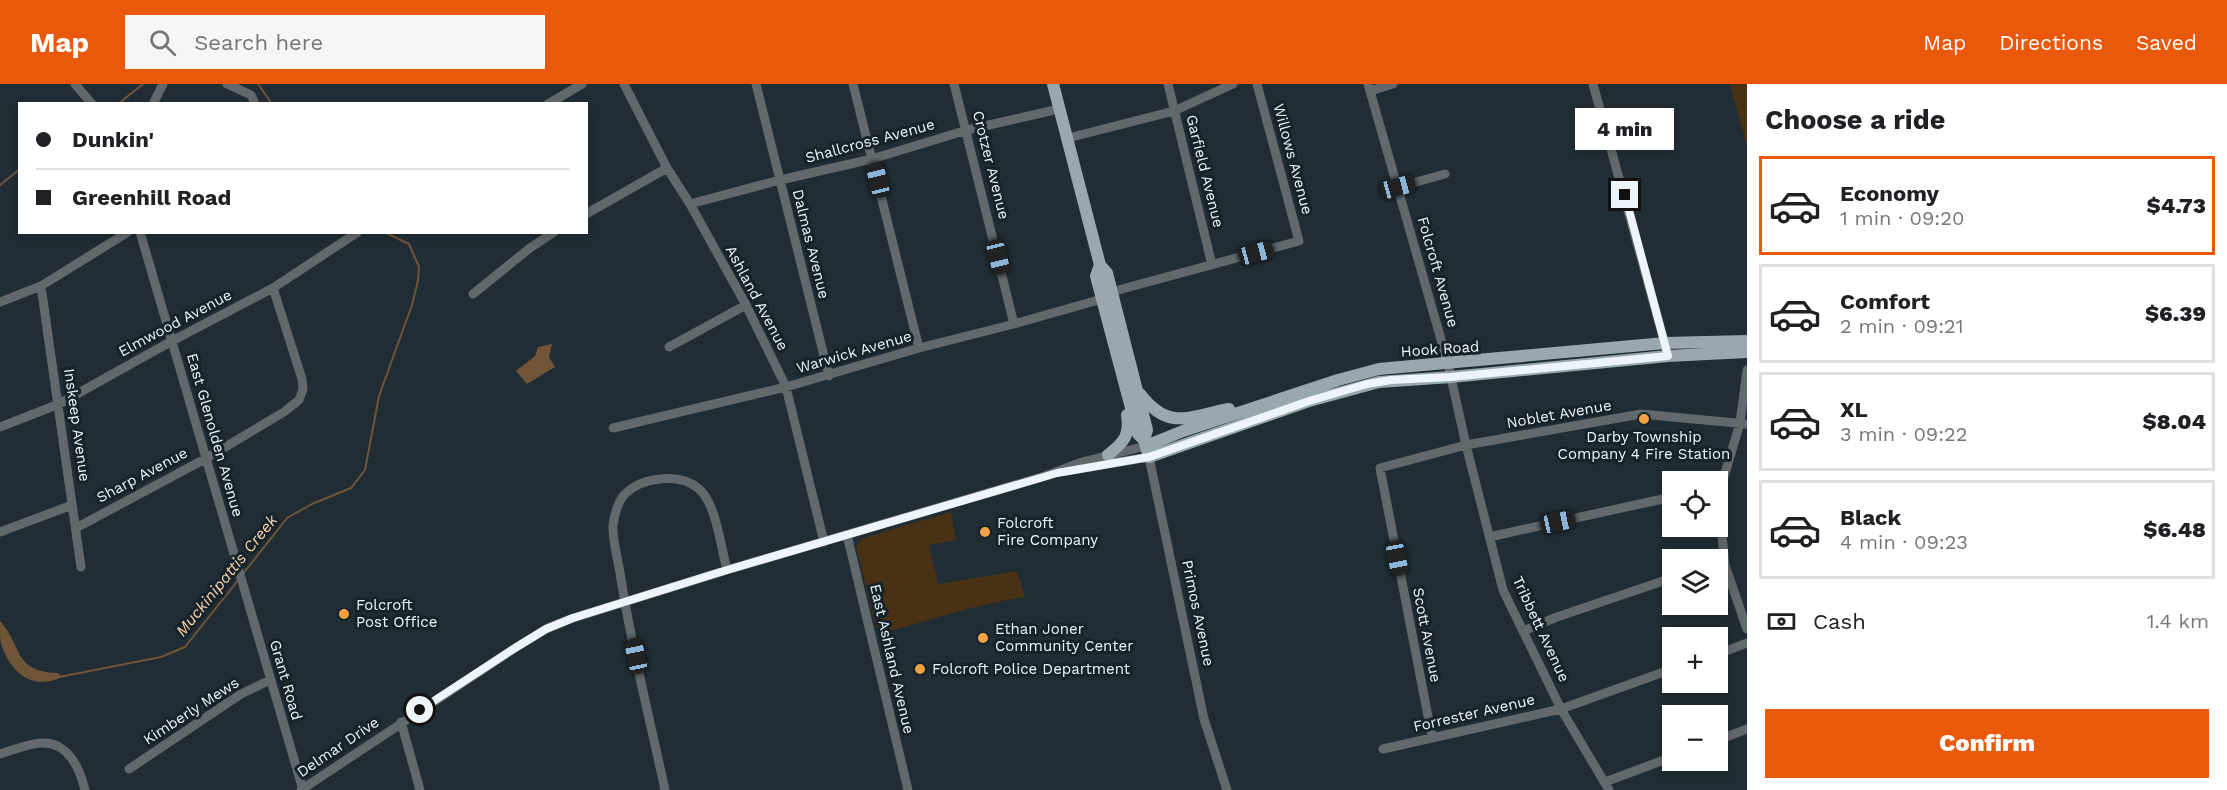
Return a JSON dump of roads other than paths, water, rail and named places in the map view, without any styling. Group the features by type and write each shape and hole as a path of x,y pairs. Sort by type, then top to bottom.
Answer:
{"main road":[{"name":"Primos Avenue","path":"1053,84 1100,266 1096,276 1107,295 1131,388 1138,434 1146,448"},
{"name":"Hook Road","path":"1146,448 1260,406 1372,371 1665,344 1747,340"},
{"name":"Hook Road","path":"1146,448 1367,384 1391,380 1451,377 1668,356 1747,352"},
{"path":"1131,388 1158,413 1177,420 1227,409 1260,406"},
{"path":"1108,455 1121,444 1128,432 1131,388"}],"street":[{"path":"75,84 90,102"},
{"path":"154,102 163,84"},
{"path":"227,84 252,94 254,102"},
{"path":"551,102 582,84"},
{"name":"Ashland Avenue","path":"624,84 667,168 690,204 746,305 786,387 824,542"},
{"name":"Dalmas Avenue","path":"756,84 829,376"},
{"path":"853,84 919,348"},
{"name":"Crotzer Avenue","path":"954,84 1014,324"},
{"name":"Garfield Avenue","path":"1167,84 1212,265"},
{"path":"1068,138 1174,111 1233,84"},
{"name":"Willows Avenue","path":"1257,84 1299,241"},
{"path":"1369,87 1393,84"},
{"path":"1593,84 1668,356"},
{"name":"Folcroft Avenue","path":"1369,87 1448,364"},
{"name":"Shallcross Avenue","path":"690,204 872,159 967,130 1059,109"},
{"path":"588,213 667,168"},
{"path":"1398,187 1445,174"},
{"path":"0,302 41,286 125,234"},
{"name":"East Glenolden Avenue","path":"141,234 241,577"},
{"name":"Elmwood Avenue","path":"0,427 59,404 273,288 355,234"},
{"path":"473,294 551,234"},
{"name":"Warwick Avenue","path":"613,429 829,376 919,348 1014,324 1107,295 1299,241"},
{"name":"Inskeep Avenue","path":"41,286 81,567"},
{"name":"Sharp Avenue","path":"76,528 205,459 284,412 299,400 303,389 273,288"},
{"path":"669,347 746,305"},
{"name":"Tribbett Avenue","path":"1448,364 1503,590 1561,709 1607,786"},
{"path":"1727,471 1743,424 1747,370"},
{"name":"Noblet Avenue","path":"1380,468 1466,445 1641,414 1743,424"},
{"name":"Delmar Drive","path":"1060,472 1108,455 1146,448"},
{"name":"Delmar Drive","path":"302,790 401,722 546,629 573,618 727,570 1146,448"},
{"name":"Primos Avenue","path":"1146,448 1204,719 1227,790"},
{"name":"Scott Avenue","path":"1380,468 1432,737"},
{"path":"665,790 625,603 613,526 617,508 624,496 638,485 673,477 687,481 700,489 710,503 727,570"},
{"path":"1489,537 1662,499"},
{"path":"0,532 72,505"},
{"name":"East Ashland Avenue","path":"847,535 908,790"},
{"name":"Grant Road","path":"241,577 302,790"},
{"path":"1524,631 1557,617 1662,581"},
{"path":"1728,583 1747,629"},
{"path":"1728,650 1747,643"},
{"name":"Forrester Avenue","path":"1383,749 1561,709 1662,673"},
{"name":"Kimberly Mews","path":"129,769 241,694 270,680"},
{"path":"401,722 420,790"},
{"path":"1728,736 1747,729"},
{"path":"0,754 41,743 58,747 73,759 80,770 85,790"},
{"path":"1607,786 1662,761"}],"waterway":[{"name":"Muckinipattis Creek","path":"120,102 143,84"},
{"name":"Muckinipattis Creek","path":"258,84 271,102"},
{"name":"Muckinipattis Creek","path":"0,185 18,171"},
{"name":"Muckinipattis Creek","path":"242,575 287,518 312,504 351,488 365,470 379,396 412,305 418,280 419,267 409,244 388,234"},
{"name":"Muckinipattis Creek","path":"59,677 161,657 185,647 239,579"}],"place":[{"name":"Darby Township Company 4 Fire Station","path":"1644,419"},
{"name":"Folcroft Fire Company","path":"985,532"},
{"name":"Folcroft Post Office","path":"344,614"},
{"name":"Ethan Joner Community Center","path":"983,638"},
{"name":"Folcroft Police Department","path":"920,669"}]}
